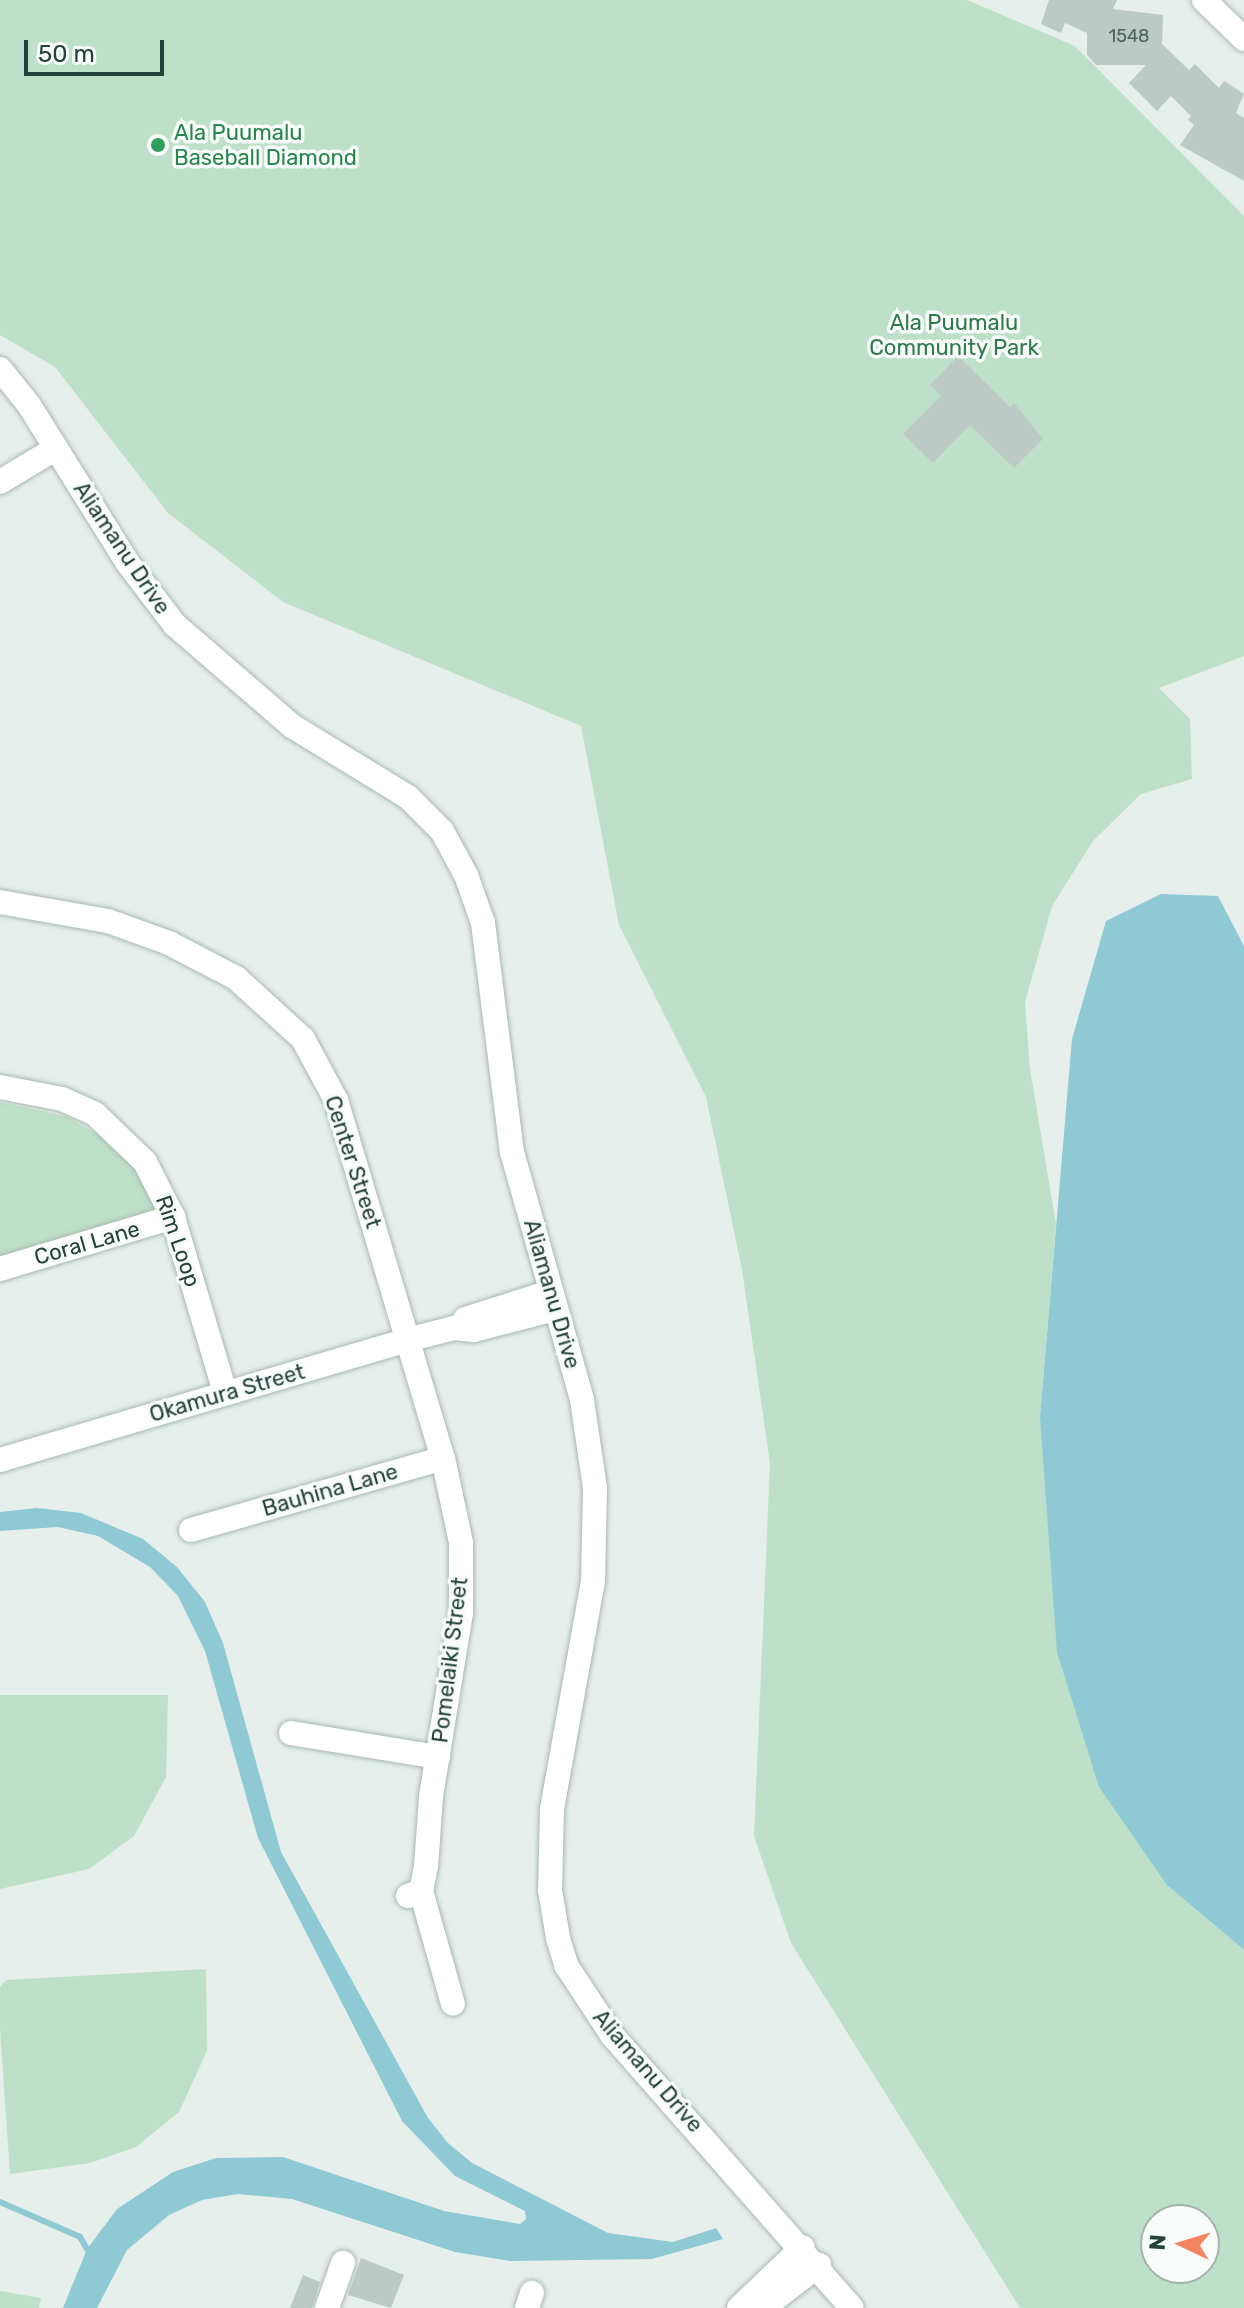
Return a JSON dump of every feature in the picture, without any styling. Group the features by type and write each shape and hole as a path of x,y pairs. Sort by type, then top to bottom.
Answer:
{"street":[{"path":"1204,0 1244,39"},
{"name":"Aliamanu Drive","path":"0,369 127,562 196,646 292,726 408,797 442,831 457,856 483,923 501,1092 552,1300 582,1400 596,1515 587,1627 552,1810 550,1890 558,1938 566,1965 612,2035 811,2256 852,2308"},
{"path":"0,482 55,449"},
{"name":"Center Street","path":"0,902 76,913 169,943 236,978 290,1023 315,1059 343,1118 407,1340"},
{"name":"Rim Loop","path":"0,1087 62,1099 95,1114 123,1136 145,1162 173,1217 225,1393"},
{"name":"Coral Lane","path":"0,1269 173,1217"},
{"name":"Okamura Street","path":"0,1460 407,1340 454,1328 474,1330 552,1300"},
{"name":"Pomelaiki Street","path":"407,1340 443,1458 458,1522 463,1579 438,1757 414,1893 453,2004"},
{"name":"Bauhina Lane","path":"191,1530 220,1533 443,1458"},
{"path":"291,1733 315,1749 438,1757"},
{"path":"739,2308 811,2256"},
{"path":"763,2308 811,2256"},
{"path":"327,2308 343,2263"}],"green space":[{"name":"Ala Puumalu Community Park","path":"0,0 967,0 1075,46 1244,216 1244,656 1159,688 1190,719 1192,779 1141,794 1093,841 1052,906 1025,1002 1030,1069 1056,1224 1040,1417 1167,1885 1244,1950 1244,2308 1020,2308 791,1943 754,1836 770,1463 742,1270 706,1097 619,925 581,726 283,602 168,513 55,367 0,335"},
{"path":"0,1102 68,1117 114,1144 136,1167 153,1199 157,1223 0,1269"},
{"path":"0,1695 168,1695 166,1777 134,1836 89,1869 0,1889"},
{"path":"206,1969 207,2051 179,2112 136,2147 90,2163 10,2174 0,2029 0,1987 6,1980"},
{"path":"0,2291 41,2298 39,2308 0,2308"}],"water":[{"path":"1161,894 1218,896 1244,946 1244,1950 1167,1885 1099,1787 1057,1652 1040,1417 1072,1039 1106,921"},
{"path":"37,1508 81,1513 143,1539 177,1567 205,1602 223,1643 281,1852 428,2118 448,2143 472,2163 608,2233 673,2242 716,2228 723,2239 652,2259 510,2261 455,2252 292,2199 238,2194 202,2200 169,2215 127,2250 97,2308 63,2308 87,2249 117,2209 173,2172 216,2158 283,2157 444,2211 520,2224 526,2219 525,2211 455,2176 402,2121 258,1838 205,1651 178,1596 150,1567 98,1536 58,1527 0,1531 0,1512"}],"building":[{"path":"1049,0 1117,0 1113,9 1163,15 1162,44 1189,70 1195,64 1219,88 1224,81 1244,94 1236,113 1244,118 1244,181 1180,145 1194,125 1188,120 1191,116 1171,96 1157,111 1129,83 1146,65 1096,65 1087,55 1087,33 1065,23 1061,33 1041,24"},
{"path":"958,356 1010,407 1014,403 1043,439 1014,468 970,425 933,463 903,434 941,396 930,385"},
{"path":"361,2258 404,2275 391,2308 348,2295"},
{"path":"303,2275 320,2282 312,2308 290,2308"}],"waterway":[{"path":"0,2202 80,2237 87,2249"}],"place":[{"name":"Ala Puumalu Baseball Diamond","path":"158,145"}]}
